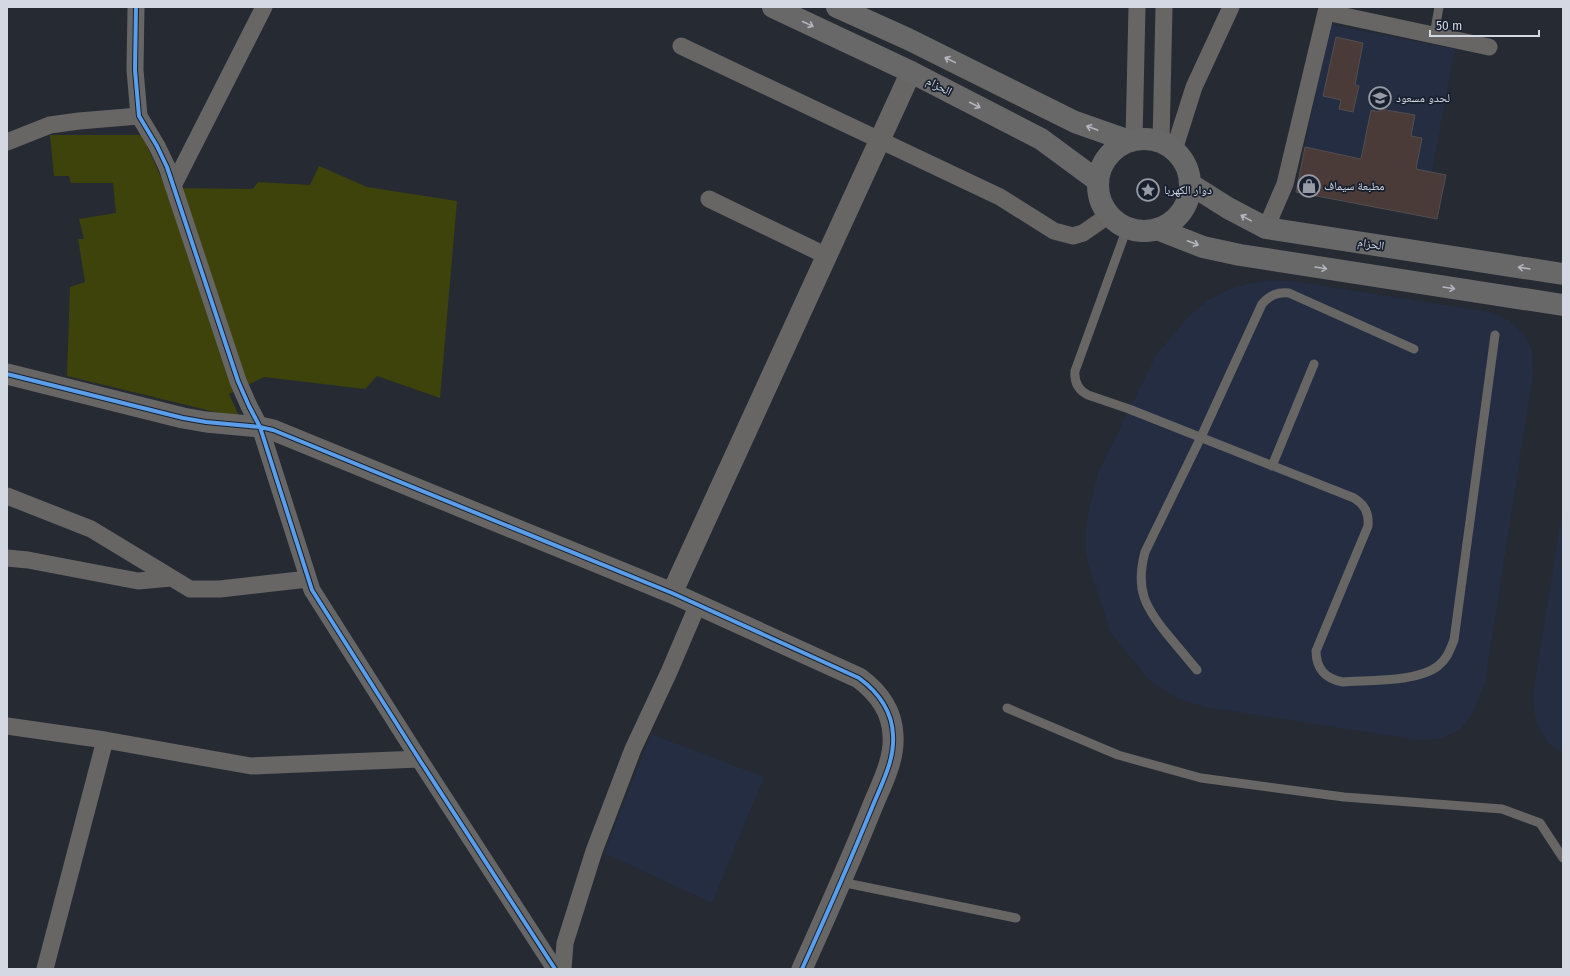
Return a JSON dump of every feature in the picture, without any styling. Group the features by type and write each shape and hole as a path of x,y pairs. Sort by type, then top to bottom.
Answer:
{"main road":[{"name":"الحزام","path":"773,7 904,68 1041,139 1098,181"},
{"path":"837,7 908,39 1075,122 1132,141"},
{"path":"904,68 908,39"},
{"path":"1157,230 1170,223 1181,212 1188,199 1190,184 1186,166 1167,146 1148,139 1132,141 1117,147 1108,156 1101,168 1098,181 1100,199 1109,215 1117,223 1127,228 1136,231 1157,230 1203,247 1248,256 1563,305"},
{"name":"الحزام","path":"1190,184 1228,208 1266,228 1563,274"}],"street":[{"path":"136,7 135,70 139,116 157,146 167,167 238,381 260,427 312,590 555,969"},
{"path":"173,186 264,7"},
{"path":"1132,141 1137,7"},
{"path":"1164,7 1167,146"},
{"path":"1167,146 1232,7"},
{"path":"1266,228 1285,184 1326,12 1489,47"},
{"path":"681,46 1000,196 1054,231 1072,236 1083,233 1109,215"},
{"path":"672,593 880,140 904,68"},
{"path":"7,142 50,125 79,120 139,116"},
{"path":"709,199 827,256"},
{"path":"7,374 183,418 228,425 260,427 273,430 698,604 859,678 868,684 883,702 889,713 894,736 891,759 842,882 802,969"},
{"path":"7,496 90,529 190,589 220,589 308,579"},
{"path":"7,558 28,560 138,581 171,578"},
{"path":"563,969 565,943 594,851 633,749 669,672 698,604"},
{"path":"7,726 105,740 251,766 419,759"},
{"path":"45,969 105,740"}],"lane":[{"path":"1434,35 1439,7"},
{"path":"1127,228 1075,371 1076,382 1083,392 1088,395 1201,437 1354,498 1360,502 1367,512 1369,519 1366,532 1316,651 1316,659 1322,672 1335,681 1342,682 1412,677 1427,673 1439,665 1449,654 1454,640 1495,335"},
{"path":"1197,670 1152,616 1146,605 1140,579 1141,565 1145,552 1201,437 1262,304 1274,294 1289,293 1414,349"},
{"path":"1272,466 1314,364"},
{"path":"1006,708 1118,754 1201,778 1344,797 1502,810 1540,823 1563,858"},
{"path":"842,882 1016,918"}],"shaded area":[{"name":"لحدو مسعود","path":"1328,24 1455,49 1432,172 1305,147"},
{"path":"1269,280 1292,281 1490,312 1509,320 1524,334 1532,350 1533,375 1485,683 1473,712 1462,728 1441,739 1418,740 1206,707 1178,699 1150,681 1111,633 1086,555 1086,526 1098,473 1156,355 1188,317 1208,300 1230,289 1246,284"},
{"path":"1563,506 1563,753 1549,744 1538,726 1534,711 1533,694"},
{"path":"651,734 764,777 712,903 604,853"}],"green space":[{"path":"50,135 142,135 166,188 253,189 258,182 310,185 319,166 367,187 457,201 440,398 377,376 365,389 264,377 229,394 240,418 67,376 70,287 85,282 78,239 84,239 79,219 116,213 113,183 71,183 69,176 54,176"}],"building":[{"path":"1336,37 1363,43 1355,85 1359,86 1353,112 1339,109 1341,100 1323,96"},
{"path":"1380,109 1415,115 1411,136 1422,138 1416,169 1446,175 1437,219 1296,192 1305,147 1361,159 1371,110 1379,112"}],"cycle path":[{"path":"136,7 135,70 139,116 157,146 167,167 238,381 260,427 312,590 555,969"},
{"path":"7,374 183,418 206,422 260,427 273,430 672,593 859,678 866,683 883,702 890,718 893,735 892,754 882,783 846,870 802,969"}],"place":[{"name":"لحدو مسعود","path":"1380,98"},
{"name":"مطبعة سيماف","path":"1309,186"},
{"name":"دوار الكهربا","path":"1148,190"}]}
